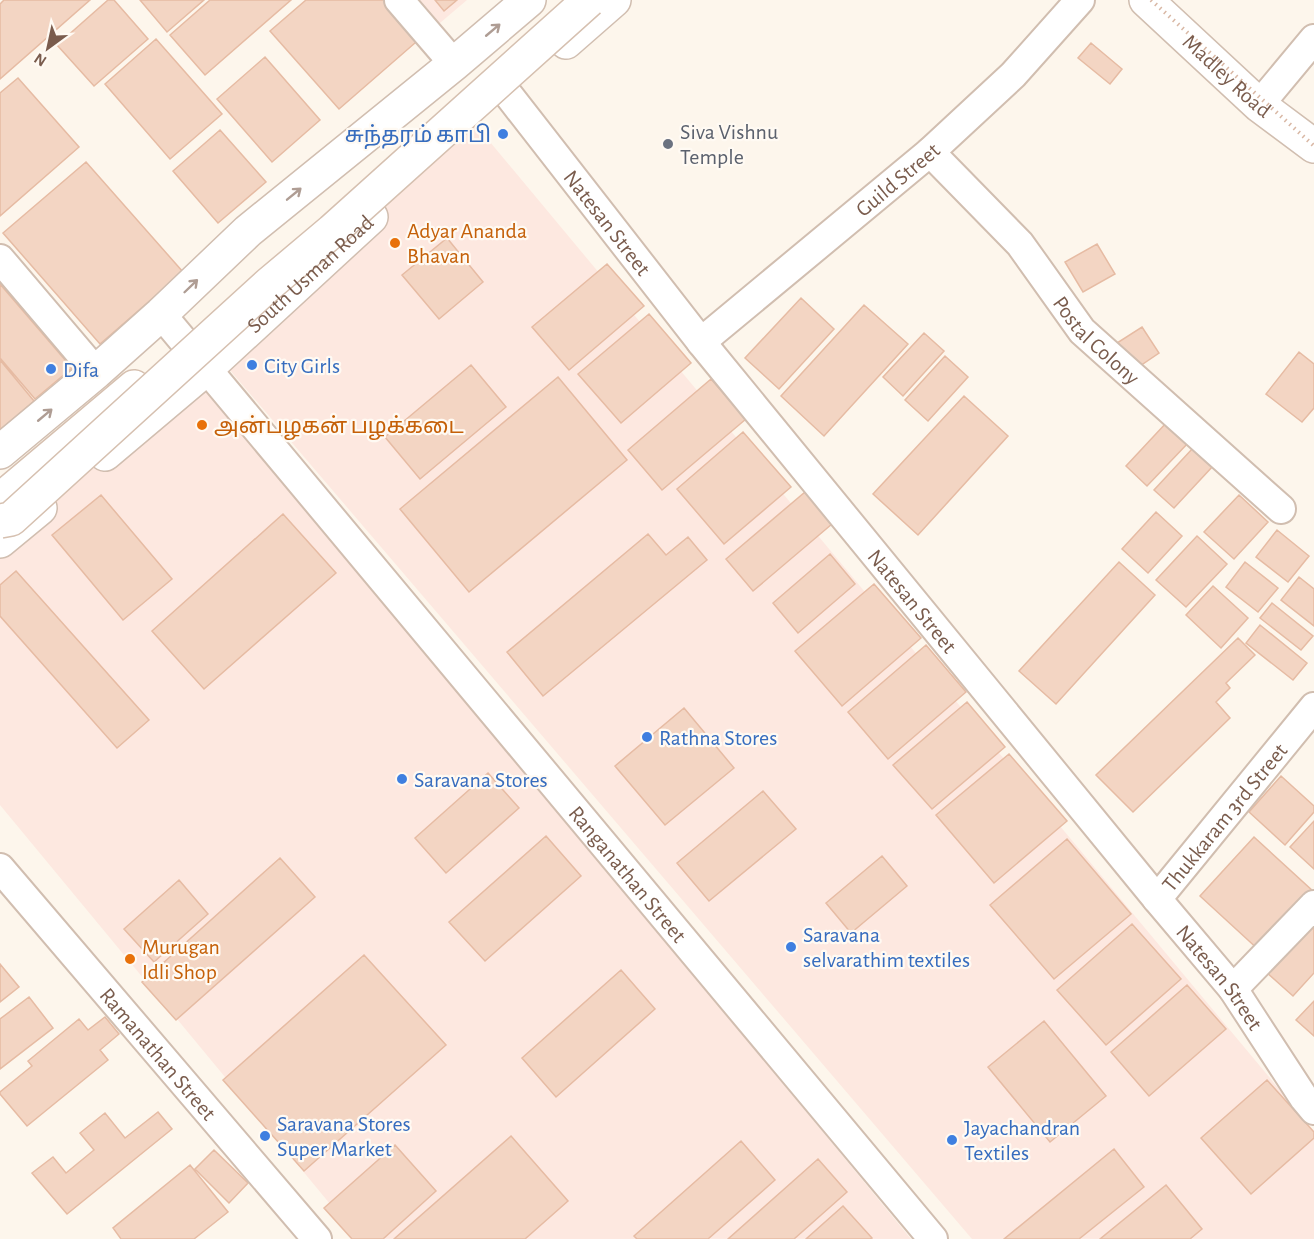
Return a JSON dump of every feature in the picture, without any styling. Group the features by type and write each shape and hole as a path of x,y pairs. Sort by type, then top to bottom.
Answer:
{"street":[{"path":"399,0 454,64"},
{"path":"0,452 96,372 248,231 454,64 529,0"},
{"name":"South Usman Road","path":"0,500 144,379 566,0"},
{"path":"0,521 11,519 261,292 589,0"},
{"name":"South Usman Road","path":"0,542 207,368 507,93 614,0"},
{"name":"Guild Street","path":"700,342 930,152 1013,75 1080,0"},
{"name":"Madley Road","path":"1146,0 1259,105 1314,146"},
{"path":"1259,105 1314,39"},
{"name":"Natesan Street","path":"507,93 700,342 1233,989 1311,1099"},
{"name":"Postal Colony","path":"930,152 1020,244 1082,331 1281,509"},
{"path":"0,259 96,372"},
{"name":"Ranganathan Street","path":"161,314 933,1239"},
{"name":"Thukkaram 3rd Street","path":"1157,899 1314,707"},
{"name":"Ramanathan Street","path":"0,868 317,1239"},
{"path":"1233,989 1314,905"}],"path":[{"path":"1151,0 1314,146"}],"shaded area":[{"path":"398,0 467,0 427,34"},
{"path":"475,124 1314,1131 1314,1239 972,1239 211,348"},
{"path":"192,366 911,1239 359,1239 0,805 0,542"}],"building":[{"path":"4,0 90,0 0,79 0,4"},
{"path":"108,0 114,0 148,39 94,86 57,45"},
{"path":"140,0 204,0 167,32"},
{"path":"210,0 291,0 205,75 170,35"},
{"path":"306,0 392,0 423,36 339,109 270,31"},
{"path":"435,0 457,0 444,11"},
{"path":"156,39 222,114 170,159 105,84"},
{"path":"1091,43 1122,69 1110,84 1078,58"},
{"path":"265,57 320,120 272,162 217,99"},
{"path":"18,78 79,147 0,216 0,93"},
{"path":"220,130 266,182 218,223 173,171"},
{"path":"86,162 183,272 100,344 3,233"},
{"path":"447,238 483,282 439,319 402,275"},
{"path":"1097,244 1115,274 1083,292 1065,262"},
{"path":"607,264 644,306 569,370 532,327"},
{"path":"0,284 72,368 35,399 0,358"},
{"path":"801,298 834,329 779,389 745,358"},
{"path":"864,305 908,344 824,436 781,396"},
{"path":"649,314 691,363 621,423 578,374"},
{"path":"1142,327 1159,353 1134,370 1117,343"},
{"path":"924,333 944,351 903,396 883,377"},
{"path":"1299,352 1314,364 1314,408 1302,422 1266,394"},
{"path":"945,356 968,377 928,421 905,400"},
{"path":"0,360 34,401 0,430"},
{"path":"471,365 506,407 420,479 385,437"},
{"path":"558,377 627,460 469,592 400,509"},
{"path":"711,379 746,419 662,490 628,450"},
{"path":"964,396 1008,436 918,535 873,494"},
{"path":"1167,422 1189,442 1147,486 1126,466"},
{"path":"743,432 791,487 724,544 677,489"},
{"path":"1193,448 1213,466 1174,508 1154,490"},
{"path":"805,492 832,524 753,591 726,559"},
{"path":"101,495 172,579 123,620 52,535"},
{"path":"1239,495 1268,522 1234,559 1204,532"},
{"path":"1156,512 1182,536 1148,573 1122,549"},
{"path":"283,514 336,573 204,689 152,631"},
{"path":"1277,530 1309,556 1288,582 1256,557"},
{"path":"648,534 666,555 688,537 707,560 543,696 507,652"},
{"path":"1197,536 1227,564 1186,607 1156,580"},
{"path":"830,554 855,584 798,633 773,603"},
{"path":"1119,562 1155,595 1056,704 1019,671"},
{"path":"1245,562 1278,588 1258,612 1226,587"},
{"path":"16,571 149,720 117,748 0,616 0,585"},
{"path":"1299,577 1314,589 1314,626 1281,600"},
{"path":"874,584 921,638 842,706 795,651"},
{"path":"1213,586 1248,618 1221,648 1186,615"},
{"path":"1272,603 1313,636 1301,650 1260,618"},
{"path":"1260,625 1307,663 1293,680 1246,643"},
{"path":"1238,638 1255,655 1226,683 1230,688 1216,702 1230,718 1133,812 1096,775"},
{"path":"926,645 966,692 888,759 848,712"},
{"path":"967,702 1005,747 932,809 893,765"},
{"path":"684,708 734,768 665,825 615,766"},
{"path":"1009,754 1067,821 994,883 936,815"},
{"path":"488,773 519,808 446,873 415,838"},
{"path":"1281,776 1314,806 1314,812 1285,845 1249,812"},
{"path":"763,791 796,829 709,901 677,863"},
{"path":"1314,821 1314,869 1290,847"},
{"path":"546,836 581,876 485,961 449,922"},
{"path":"1254,837 1314,892 1261,952 1200,896"},
{"path":"1067,839 1131,914 1054,979 990,905"},
{"path":"882,856 907,886 851,933 826,903"},
{"path":"280,858 315,897 176,1020 142,982"},
{"path":"179,880 208,914 154,962 124,929"},
{"path":"1314,920 1314,973 1293,996 1266,972"},
{"path":"1132,924 1181,979 1106,1045 1057,990"},
{"path":"364,955 446,1045 304,1171 223,1080"},
{"path":"0,964 19,987 0,1002"},
{"path":"621,970 655,1009 556,1097 522,1058"},
{"path":"1187,985 1226,1029 1149,1096 1111,1052"},
{"path":"29,997 53,1028 0,1069 0,1019"},
{"path":"1314,1001 1314,1036 1296,1020"},
{"path":"105,1017 119,1034 100,1050 108,1060 27,1126 0,1092 32,1066 28,1061 79,1019 88,1030"},
{"path":"1044,1021 1106,1096 1050,1142 988,1067"},
{"path":"1267,1080 1314,1132 1314,1138 1251,1194 1201,1138"},
{"path":"158,1112 172,1129 67,1214 32,1173 53,1157 66,1173 94,1150 80,1133 105,1113 125,1138"},
{"path":"511,1136 568,1201 525,1239 394,1239"},
{"path":"741,1141 775,1180 708,1239 637,1239 634,1236"},
{"path":"395,1145 436,1191 383,1239 352,1239 324,1208"},
{"path":"1114,1149 1144,1187 1079,1239 1004,1239"},
{"path":"214,1150 248,1183 229,1203 195,1169"},
{"path":"818,1159 847,1192 794,1239 728,1239"},
{"path":"190,1165 228,1212 194,1239 121,1239 113,1228"},
{"path":"1166,1185 1202,1229 1190,1239 1100,1239"},
{"path":"843,1206 872,1238 806,1239"}],"place":[{"name":"சுந்தரம் காபி","path":"503,134"},
{"name":"Siva Vishnu Temple","path":"668,144"},
{"name":"Adyar Ananda Bhavan","path":"395,243"},
{"name":"City Girls","path":"252,365"},
{"name":"Difa","path":"51,369"},
{"name":"அன்பழகன் பழக்கடை","path":"202,425"},
{"name":"Rathna Stores","path":"647,737"},
{"name":"Saravana Stores","path":"402,779"},
{"name":"Saravana selvarathim textiles","path":"791,947"},
{"name":"Murugan Idli Shop","path":"130,959"},
{"name":"Saravana Stores Super Market","path":"265,1136"},
{"name":"Jayachandran Textiles","path":"952,1140"}]}
